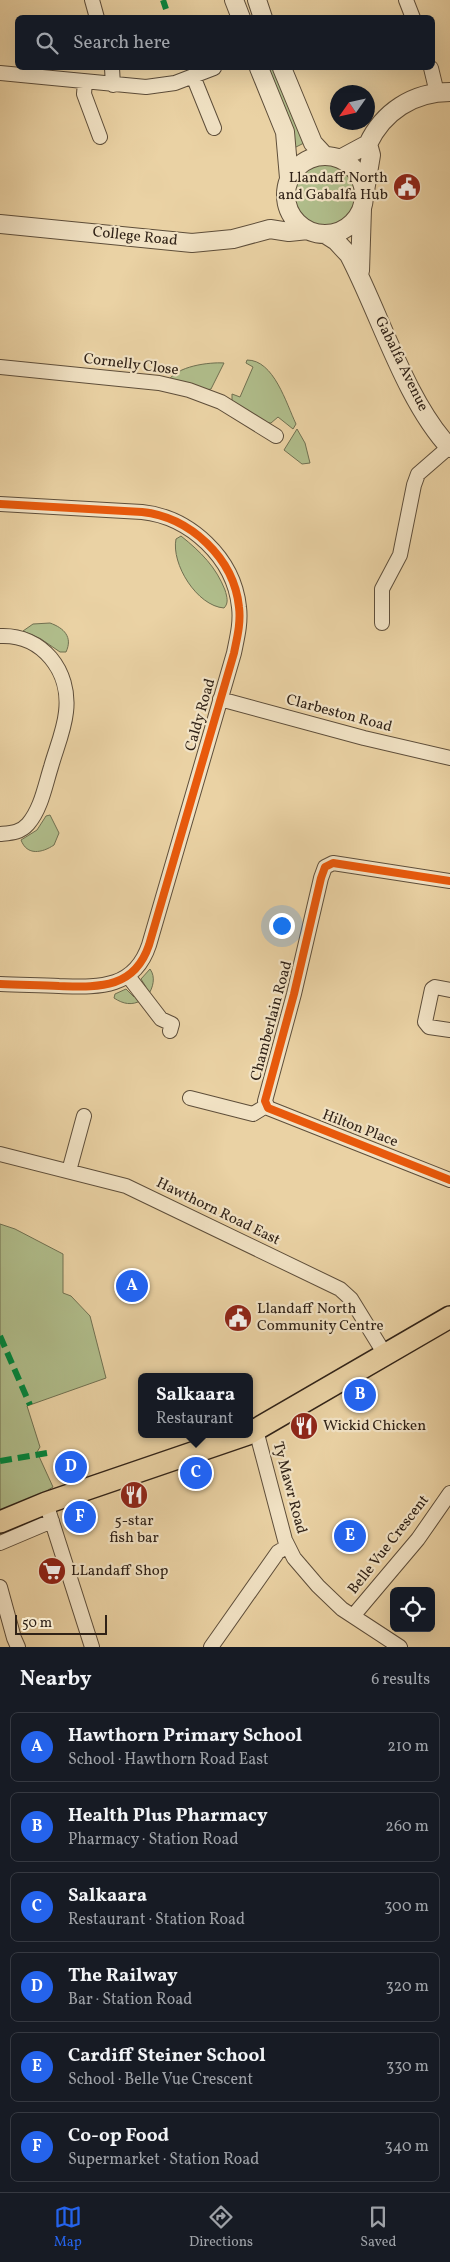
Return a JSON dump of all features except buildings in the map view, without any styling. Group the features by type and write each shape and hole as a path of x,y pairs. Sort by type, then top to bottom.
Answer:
{"main road":[{"path":"253,1432 450,1317"},
{"path":"0,1522 49,1512 238,1438"}],"street":[{"path":"92,0 96,15"},
{"path":"234,0 240,15"},
{"path":"257,0 262,15"},
{"path":"406,0 412,15"},
{"path":"112,70 113,85"},
{"path":"0,73 113,85 162,86 209,70"},
{"path":"260,70 285,132 289,178 286,198 270,229"},
{"path":"283,70 313,143 357,173 362,183 363,200"},
{"path":"286,198 289,211 298,224 316,232 335,233 347,228 356,218 363,200 371,154 368,144 377,126 390,112 406,103 444,93 433,70"},
{"path":"193,76 214,128"},
{"path":"85,82 84,94 100,137"},
{"path":"289,178 304,162 314,157 332,157 368,144"},
{"name":"Gabalfa Avenue","path":"360,276 359,251 363,200"},
{"name":"College Road","path":"0,224 192,243 233,239 270,229 289,232 316,232"},
{"name":"Gabalfa Avenue","path":"316,232 344,248 360,276 423,412 449,448"},
{"name":"Cornelly Close","path":"0,366 159,383 189,390 221,402 276,436"},
{"path":"382,622 382,590 400,555 416,479 418,474 449,448"},
{"name":"Caldy Road","path":"0,504 159,514 174,520 202,540 222,560 234,584 239,608 237,638 146,952 136,968 128,976"},
{"path":"0,636 16,637 31,643 51,657 63,679 67,701 64,722 37,808 28,825 21,830 0,834"},
{"name":"Clarbeston Road","path":"220,698 364,738 450,758"},
{"name":"Chamberlain Road","path":"266,1104 321,878 326,867 333,863 450,881"},
{"path":"0,984 96,987 128,976 161,1019 172,1024 170,1031"},
{"path":"450,990 435,987 432,989 425,1022 430,1027 450,1030"},
{"path":"190,1098 253,1114 266,1104"},
{"name":"Hilton Place","path":"266,1104 450,1180"},
{"path":"69,1171 84,1116"},
{"name":"Hawthorn Road East","path":"0,1154 126,1186 340,1289 351,1300 386,1356"},
{"name":"Ty Mawr Road","path":"211,1647 278,1552 288,1546 253,1438"},
{"name":"Belle Vue Crescent","path":"353,1616 418,1539 450,1493"},
{"path":"0,1543 49,1512 92,1647"},
{"path":"288,1546 294,1558 318,1586 353,1616 400,1647"},
{"path":"0,1587 18,1647"}],"green space":[{"path":"265,70 277,70 306,142 292,149"},
{"path":"326,164 338,166 349,173 356,184 358,196 356,208 349,219 338,226 326,228 314,226 303,219 296,208 294,196 296,184 303,173 314,166"},
{"path":"247,360 265,367 278,384 296,424 293,429 278,417 271,423 266,423 232,401 232,394 240,397 253,367 246,363"},
{"path":"224,363 211,389 207,390 168,381 172,376 186,368 202,364"},
{"path":"297,429 305,443 310,463 302,464 284,450"},
{"path":"181,536 201,554 217,574 227,597 227,604 224,608 204,600 188,582 178,560 176,549 176,539"},
{"path":"50,623 63,630 66,634 68,647 66,652 60,652 41,639 23,631 33,624"},
{"path":"50,815 59,833 54,845 40,851 27,849 21,840 37,830 46,816"},
{"path":"150,969 153,975 153,982 148,995 141,979"},
{"path":"126,989 134,997 137,994 142,1000 128,1004 114,998 115,994"},
{"path":"0,1224 15,1229 63,1254 63,1293 71,1296 90,1316 106,1378 27,1406 40,1447 37,1452 53,1487 35,1498 0,1514"}],"marked path":[{"path":"163,0 166,9"},
{"path":"0,1336 30,1405"},
{"path":"0,1461 47,1453"}],"cycle path":[{"path":"0,504 142,512 177,522 207,543 219,557 235,589 239,607 234,653 149,945 142,960 134,971 113,983 87,986 0,984"},
{"path":"450,881 333,863 325,867 294,994 265,1101 268,1108 450,1180"}],"place":[{"name":"Llandaff North and Gabalfa Hub","path":"407,187"},
{"name":"Hawthorn Primary School","path":"132,1286"},
{"name":"Llandaff North Community Centre","path":"238,1318"},
{"name":"Health Plus Pharmacy","path":"360,1395"},
{"name":"Wickid Chicken","path":"304,1426"},
{"name":"The Railway","path":"71,1467"},
{"name":"Salkaara","path":"196,1473"},
{"name":"5-star fish bar","path":"134,1495"},
{"name":"Co-op Food","path":"80,1517"},
{"name":"Cardiff Steiner School","path":"350,1536"},
{"name":"LLandaff Shop","path":"52,1571"}]}
